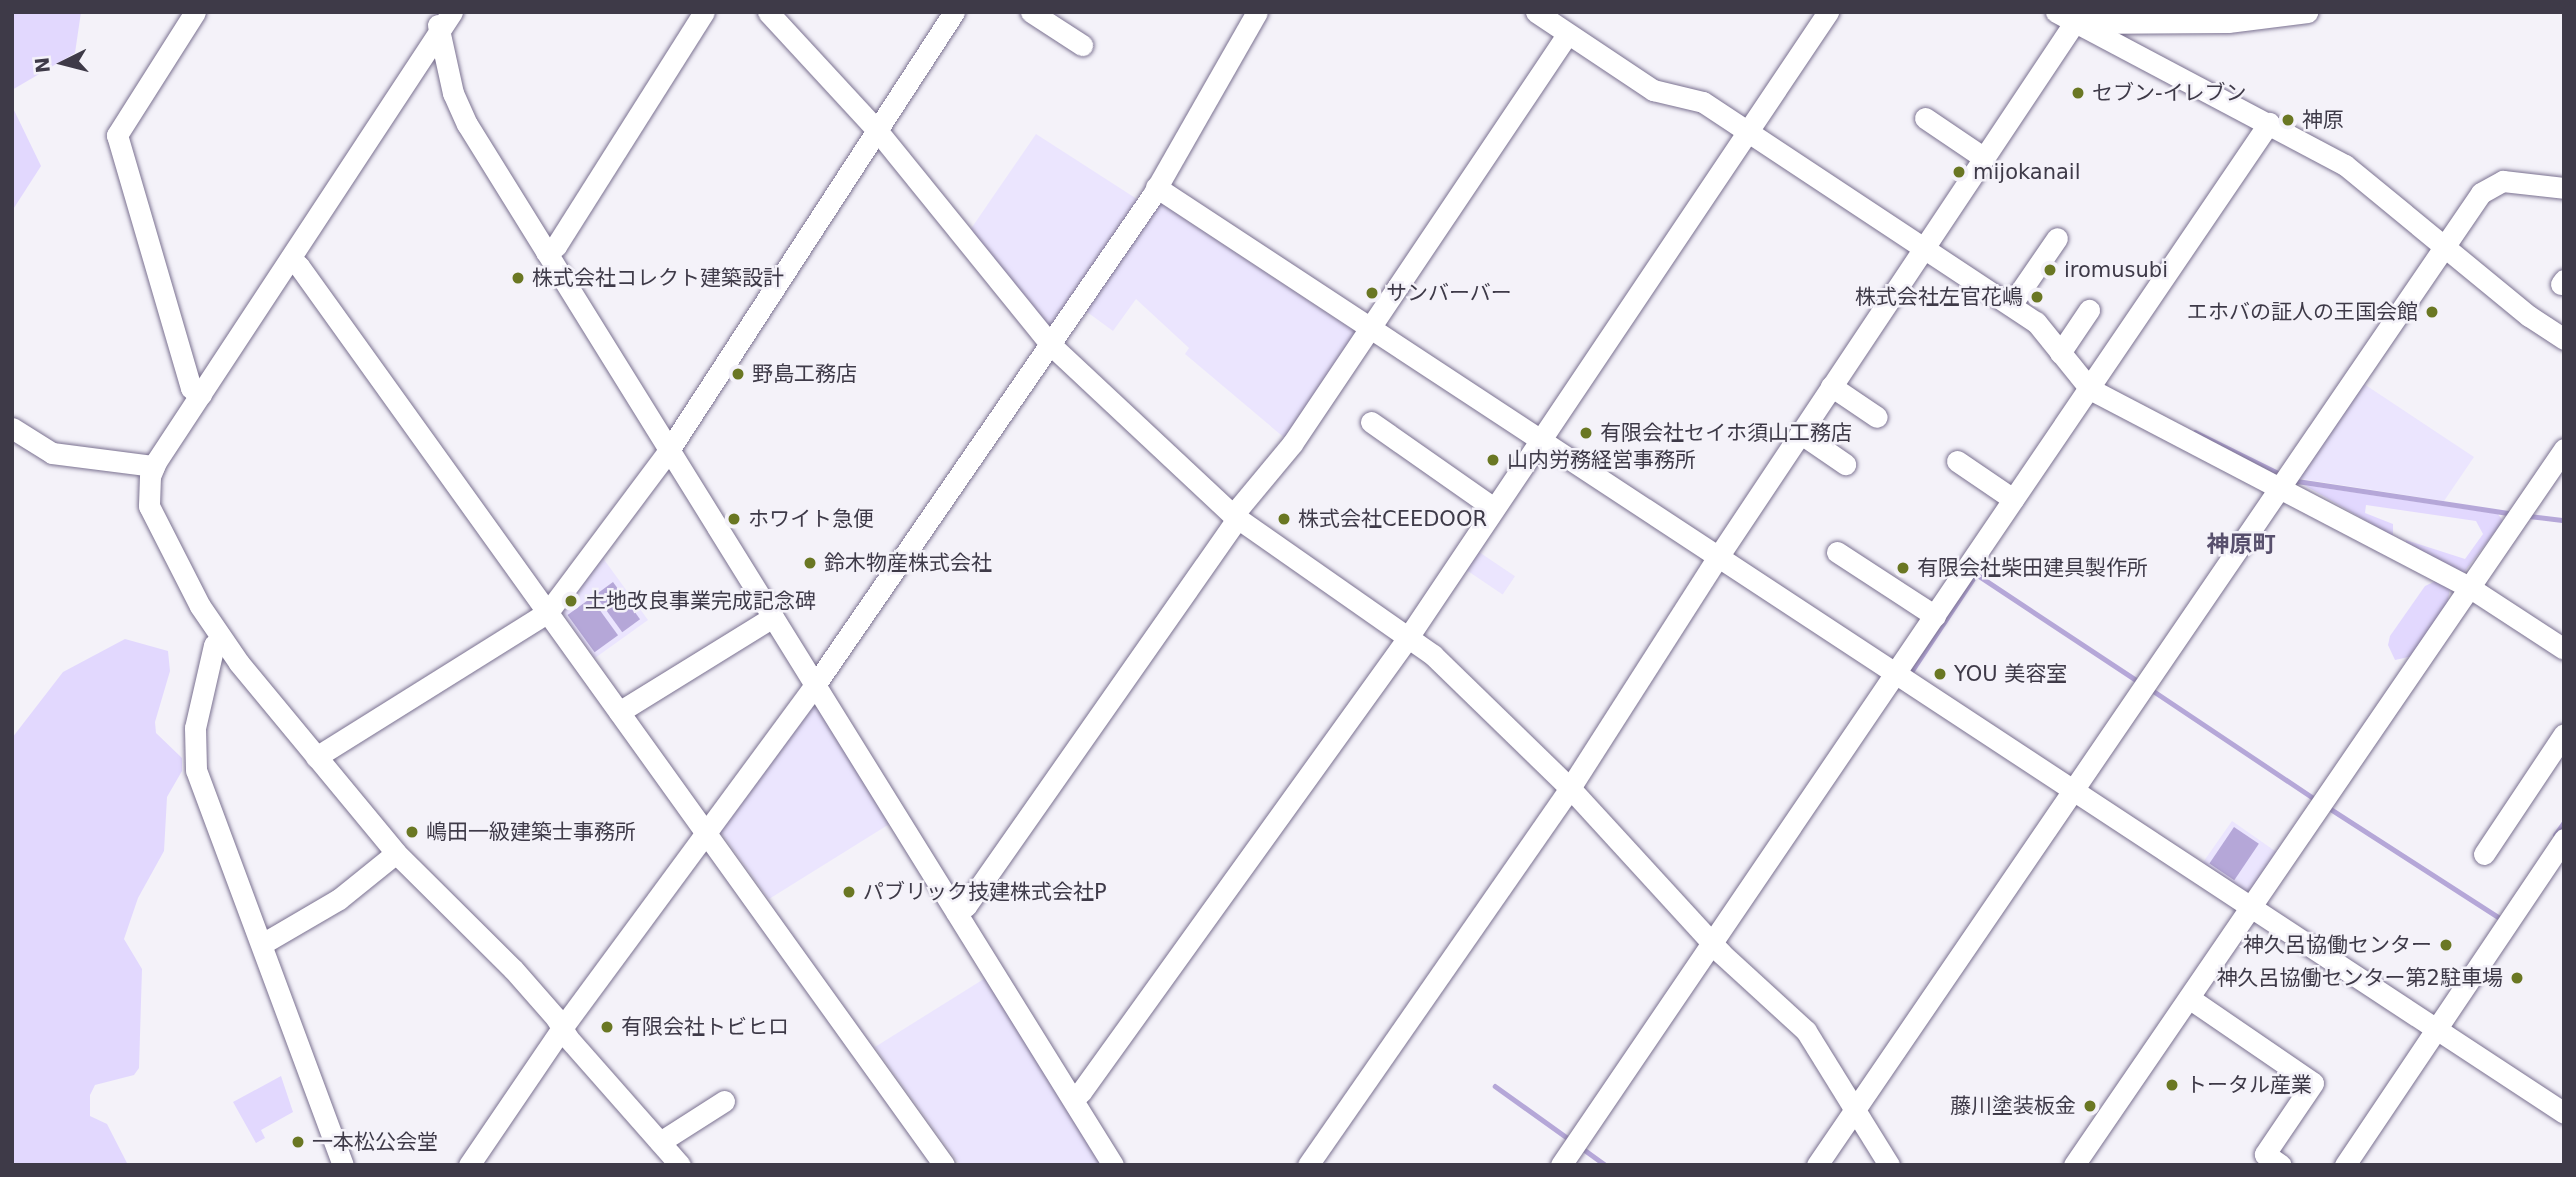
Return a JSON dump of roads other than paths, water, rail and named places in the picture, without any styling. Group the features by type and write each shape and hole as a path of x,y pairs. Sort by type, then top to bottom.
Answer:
{"street":[{"path":"195,12 117,135 191,388 201,394"},
{"path":"452,12 437,22 290,259 154,466 147,491 154,521 222,640 396,853 513,969 680,1165"},
{"path":"546,252 556,246 704,12"},
{"path":"768,12 876,129 1050,344 1236,517 1409,636 1570,788 1715,945 1806,1031 1889,1165"},
{"path":"316,757 548,612 669,450 954,12"},
{"path":"1031,12 1082,46"},
{"path":"469,1165 562,1028 815,685 1050,344 1156,187 1257,12"},
{"path":"1536,12 1653,90 1703,102 2036,322 2090,389 2284,486 2469,587 2564,649"},
{"path":"1072,1098 1081,1093 1409,636 1828,12"},
{"path":"2065,17 2253,17 2307,12"},
{"path":"2065,17 2269,123 2361,175 2529,316 2564,339"},
{"path":"1308,1165 1570,788 1718,557 1984,158 2065,17"},
{"path":"437,22 459,109 1113,1165"},
{"path":"956,912 966,906 1370,328 1568,34"},
{"path":"1925,118 1984,158"},
{"path":"1561,1165 1715,945 2013,499 2269,123"},
{"path":"1817,1165 2284,486 2481,193 2494,183 2564,188"},
{"path":"1156,187 2564,1113"},
{"path":"2011,305 2057,238"},
{"path":"290,259 299,266 944,1165"},
{"path":"2060,353 2090,310"},
{"path":"1832,386 1877,417"},
{"path":"1371,422 1494,508"},
{"path":"12,428 52,453 154,466"},
{"path":"1800,433 1845,464"},
{"path":"2074,1165 2564,449"},
{"path":"1957,461 2013,499"},
{"path":"1837,552 1935,616"},
{"path":"620,712 773,617"},
{"path":"222,640 214,645 195,728 196,770 343,1165"},
{"path":"2484,854 2564,734"},
{"path":"2345,1165 2564,839"},
{"path":"262,944 339,899 396,853"},
{"path":"2189,998 2313,1083 2264,1154 2281,1165"},
{"path":"660,1142 724,1101"}],"waterway":[{"path":"2195,432 2280,474"},
{"path":"2297,481 2508,513"},
{"path":"2529,516 2564,520"},
{"path":"1911,672 1976,574 2139,682"},
{"path":"2152,690 2315,799"},
{"path":"2329,808 2500,918"},
{"path":"2555,835 2564,822"},
{"path":"1495,1086 1569,1139"},
{"path":"1582,1148 1605,1165"}],"place":[{"name":"セブン-イレブン","path":"2078,93"},
{"name":"神原","path":"2288,120"},
{"name":"mijokanail","path":"1959,172"},
{"name":"iromusubi","path":"2050,270"},
{"name":"株式会社コレクト建築設計","path":"518,278"},
{"name":"サンバーバー","path":"1372,293"},
{"name":"株式会社左官花嶋","path":"2037,297"},
{"name":"エホバの証人の王国会館","path":"2432,312"},
{"name":"野島工務店","path":"738,374"},
{"name":"有限会社セイホ須山工務店","path":"1586,433"},
{"name":"山内労務経営事務所","path":"1493,460"},
{"name":"ホワイト急便","path":"734,519"},
{"name":"株式会社CEEDOOR","path":"1284,519"},
{"name":"鈴木物産株式会社","path":"810,563"},
{"name":"有限会社柴田建具製作所","path":"1903,568"},
{"name":"土地改良事業完成記念碑","path":"571,601"},
{"name":"YOU 美容室","path":"1940,674"},
{"name":"嶋田一級建築士事務所","path":"412,832"},
{"name":"パブリック技建株式会社P","path":"849,892"},
{"name":"神久呂協働センター","path":"2446,945"},
{"name":"神久呂協働センター第2駐車場","path":"2517,978"},
{"name":"有限会社トビヒロ","path":"607,1027"},
{"name":"トータル産業","path":"2172,1085"},
{"name":"藤川塗装板金","path":"2090,1106"},
{"name":"一本松公会堂","path":"298,1142"}],"district":[{"name":"神原町","path":"2241,544"}]}
